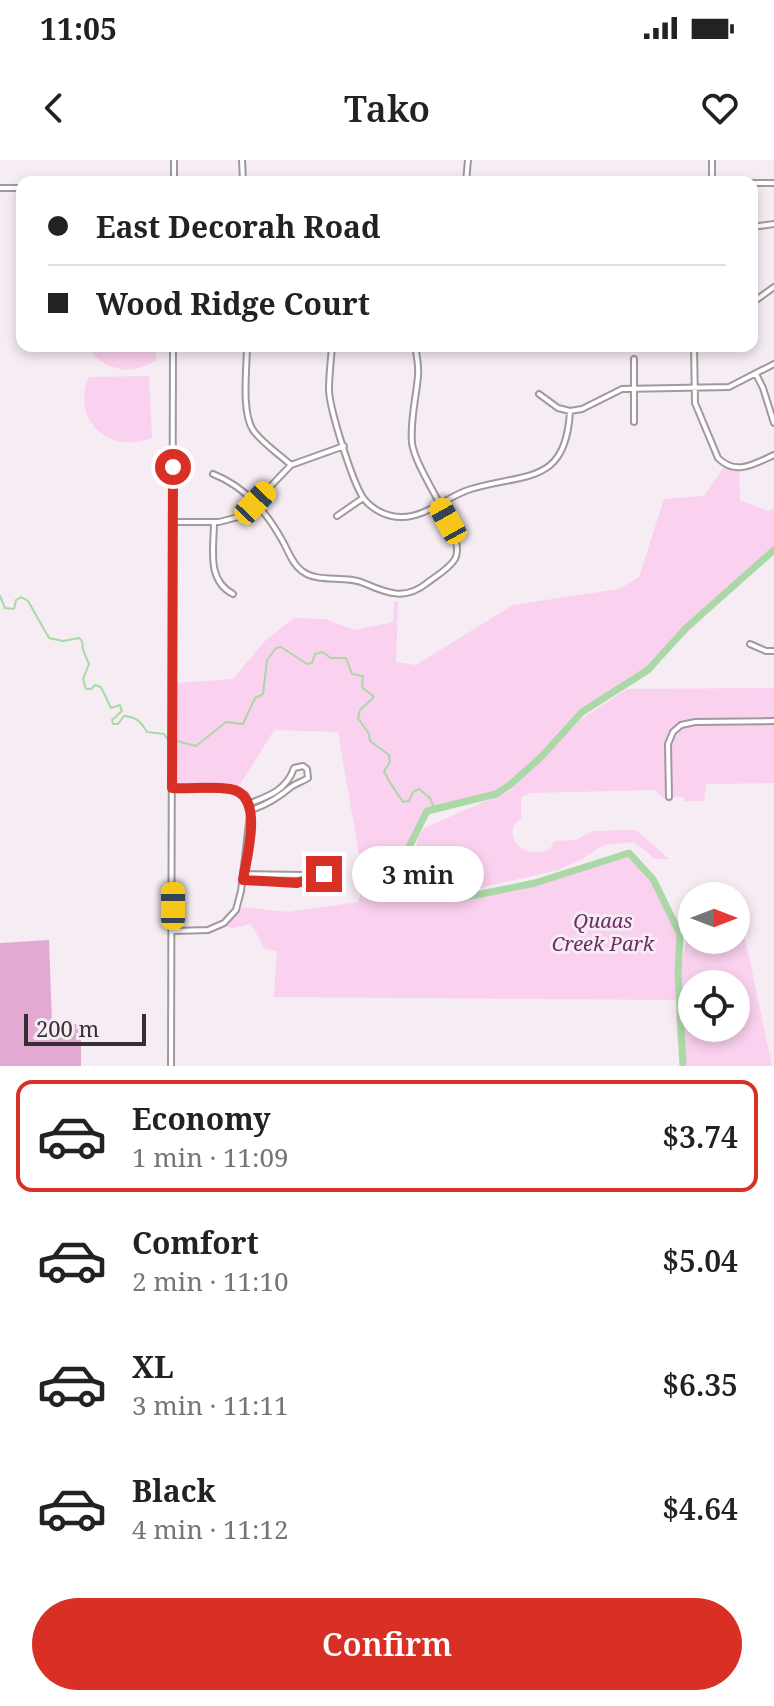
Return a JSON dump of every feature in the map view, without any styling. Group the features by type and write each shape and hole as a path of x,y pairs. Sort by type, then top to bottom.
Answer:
{"street":[{"path":"171,1066 173,352"},
{"path":"247,352 247,411 250,423 258,435 291,465"},
{"path":"332,352 329,388 344,446 363,498 383,514 409,517 469,490 547,469 561,453 567,440 570,411"},
{"path":"213,474 231,481 255,503 272,523 296,565 310,576 356,579 396,596 420,589 453,562 458,552 457,538 423,475 412,444 411,418 418,372 416,352"},
{"path":"694,352 695,403 718,458 725,465 747,468 774,455"},
{"path":"634,359 634,422"},
{"path":"539,394 553,405 570,411 582,409 613,392 634,388 729,387 774,364"},
{"path":"756,374 774,423"},
{"path":"173,522 214,522 242,516 291,465 344,446"},
{"path":"337,516 363,498"},
{"path":"214,522 214,571 221,586 233,594"},
{"path":"750,644 774,651"},
{"path":"669,797 668,744 673,732 681,725 774,721"},
{"path":"303,766 307,769 309,773 304,781 272,802 250,807 289,781 294,768 303,766"},
{"path":"172,788 232,789 245,795 250,807 243,877 236,910 224,923 208,930 173,931"},
{"path":"317,864 325,870 321,877 297,883 243,877 303,875 317,864"}],"green space":[{"path":"92,352 156,352 156,360 128,370 110,366"},
{"path":"149,376 152,438 122,442 98,430 85,407 89,377"},
{"name":"Quaas Creek Park","path":"725,465 739,469 740,500 768,511 774,508 774,551 648,670 582,712 542,756 510,785 496,794 427,811 413,845 419,877 461,898 535,883 629,853 653,879 678,930 678,1042 676,1000 274,997 277,951 265,949 251,924 226,927 243,907 288,912 358,902 364,884 338,732 274,730 239,786 172,784 177,683 233,679 264,642 294,618 325,619 355,630 393,622 394,601 398,601 396,662 416,665 513,605 619,589 639,577 664,499 704,496"},
{"path":"774,688 774,783 706,784 704,801 662,797 655,790 531,793 521,797 521,819 512,832 515,842 524,850 549,850 555,841 576,840 593,831 636,830 669,859 655,859 634,842 603,845 581,860 558,870 467,891 434,878 419,860 418,839 424,828 511,790 580,720 627,689"},
{"path":"683,954 748,954 772,1066 687,1066 678,1042 750,1042 750,970 680,970"}],"shaded area":[{"path":"49,940 52,1023 81,1024 81,1066 0,1066 0,943"}],"waterway":[{"path":"683,1066 678,974 680,934 653,879 629,853 535,883 461,898 419,877 408,849 427,811 496,794 510,785 542,756 582,712 648,670 686,628 774,550"},
{"path":"0,596 5,608 14,609 16,600 21,597 28,601 49,638 63,641 79,638 82,641 89,664 83,679 86,689 95,685 101,687 111,708 120,705 122,711 112,720 113,724 118,724 124,716 132,718 141,723 147,732 164,734 168,740"},
{"path":"177,741 196,746 226,722 243,724 255,698 263,694 267,660 276,648 281,647 307,664 312,663 315,654 322,652 331,658 346,658 352,674 363,676 362,687 374,697 360,710 358,718 370,741 389,755 390,762 384,771 388,779 403,802 409,801 413,792 419,789 430,798 435,810"}],"route":[{"path":"173,467 172,788 232,789 245,795 251,806 243,880 297,883 324,874"}]}
